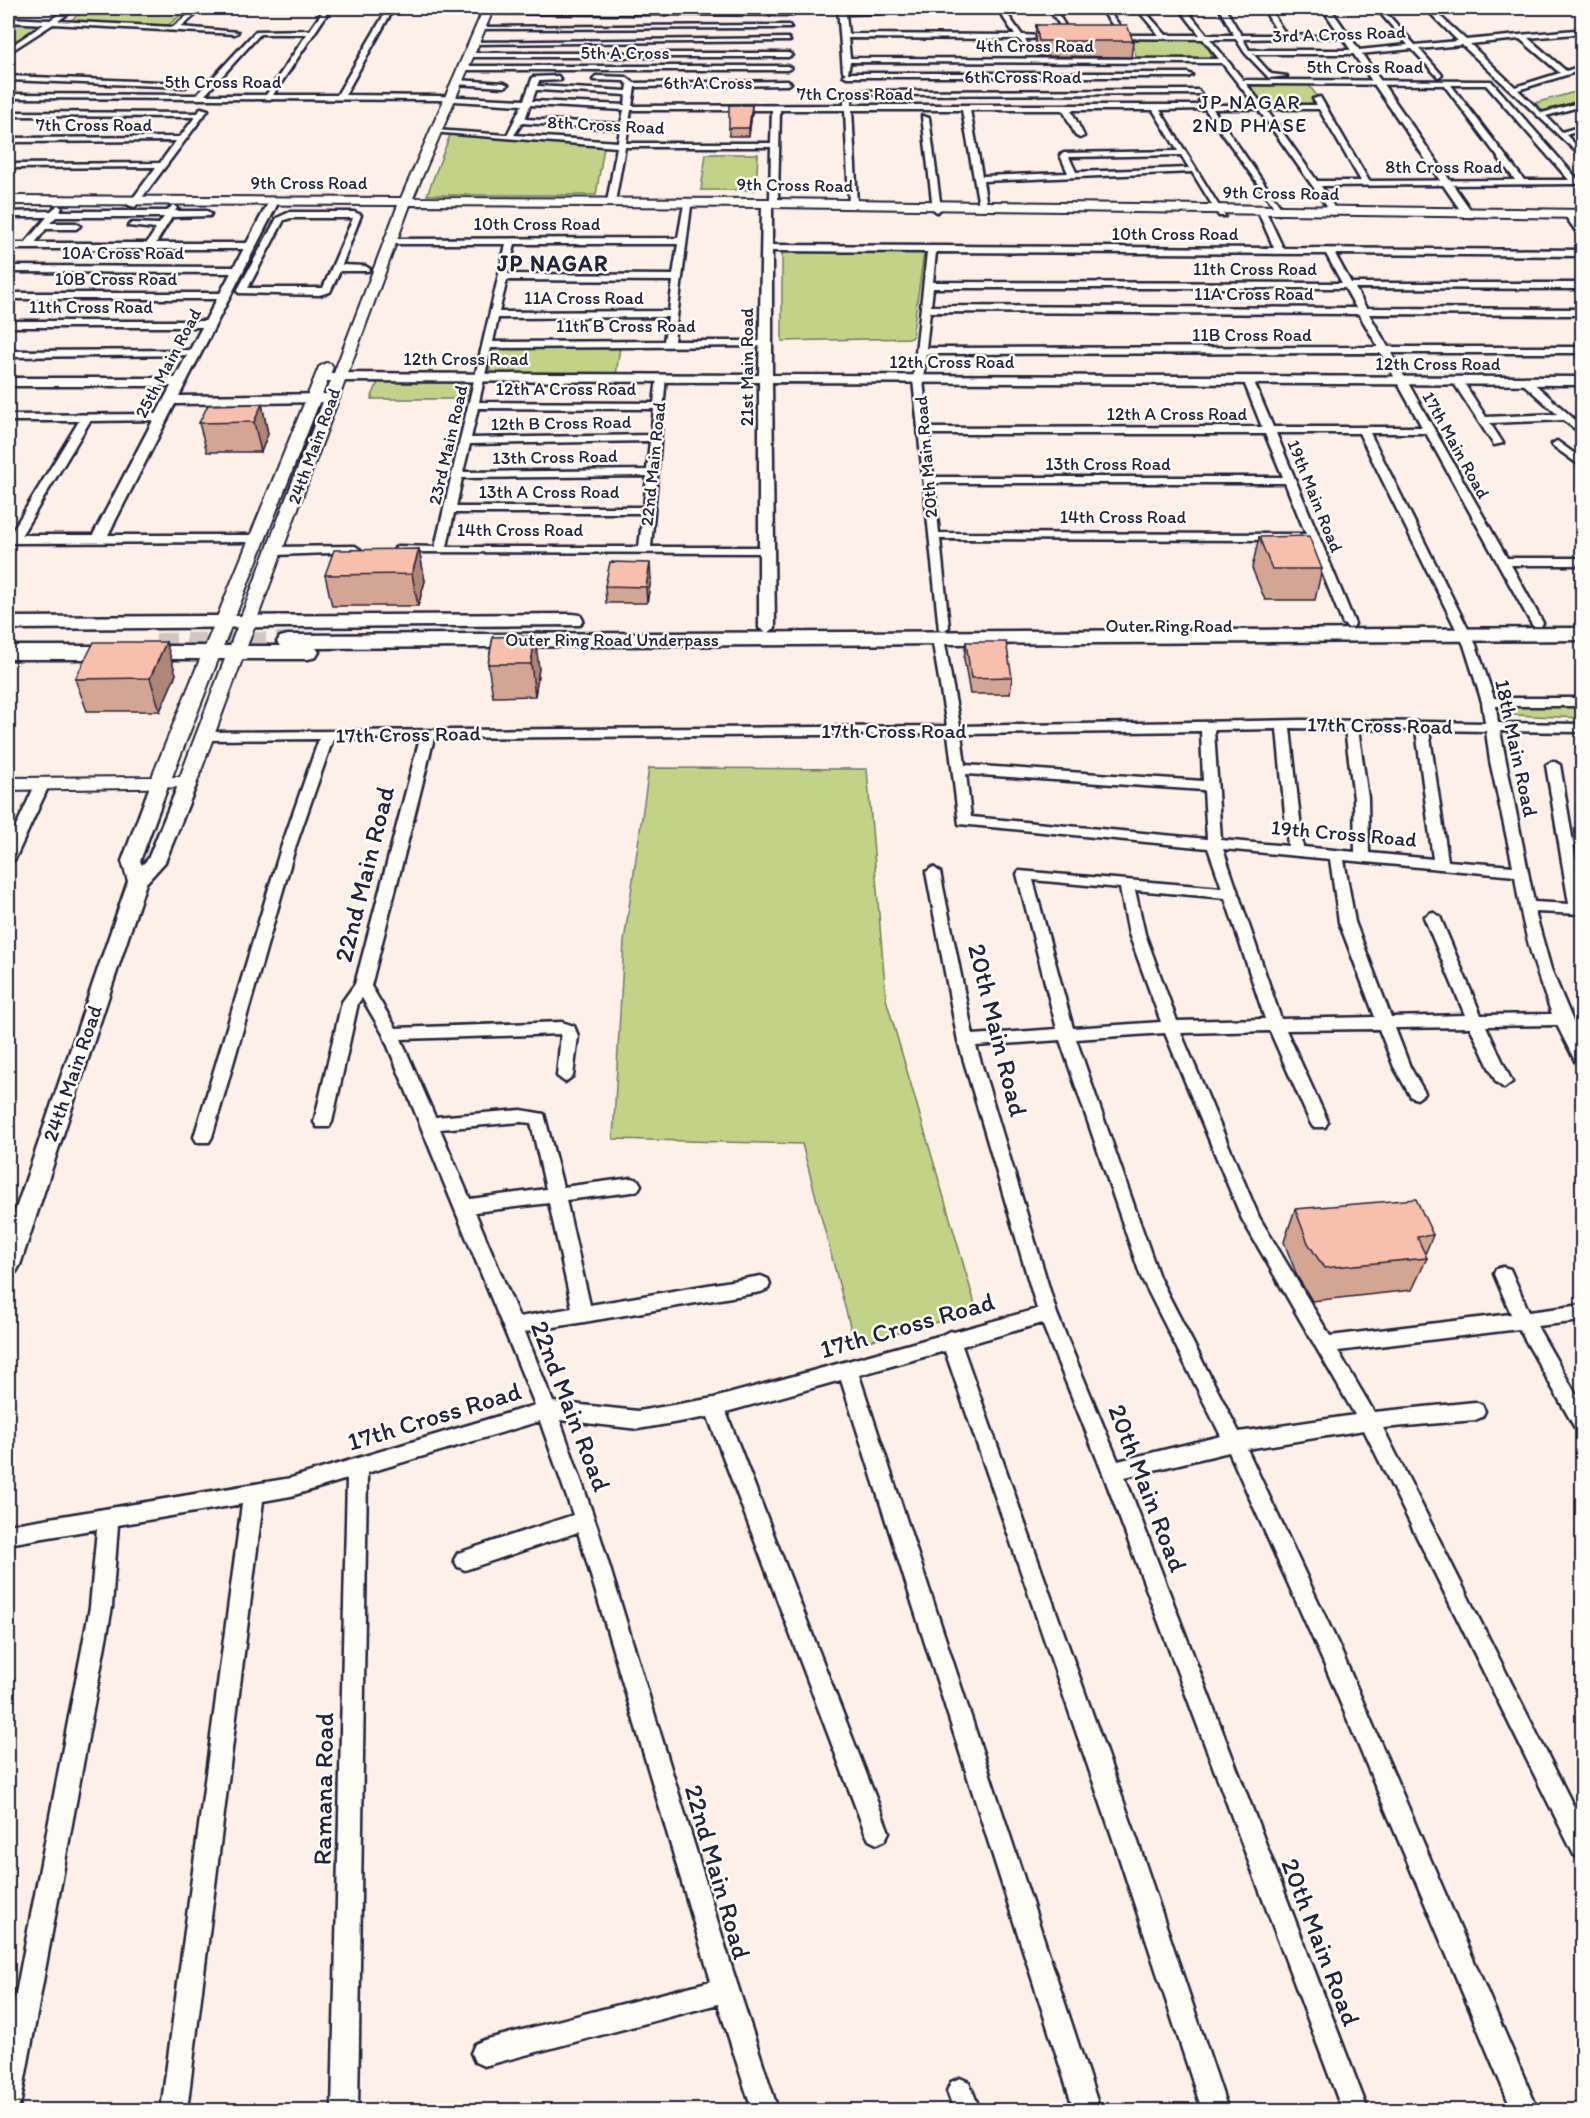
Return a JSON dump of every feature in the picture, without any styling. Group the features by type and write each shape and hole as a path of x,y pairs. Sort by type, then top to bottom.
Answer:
{"highway":[{"path":"8,623 724,620 760,632"},
{"name":"Outer Ring Road","path":"760,632 1464,629 1537,623 1582,623"},
{"name":"Outer Ring Road","path":"941,633 1349,624 1582,634"},
{"path":"8,632 159,637 8,644"},
{"path":"8,653 669,650 760,632"},
{"name":"Outer Ring Road Underpass","path":"290,636 760,632"}],"main road":[{"name":"24th Main Road","path":"160,783 365,269 435,132 444,98 457,82 480,29 483,10"},
{"name":"24th Main Road","path":"188,783 390,241 398,204 483,10"},
{"name":"9th Cross Road","path":"8,202 687,206 853,204 1263,214 1467,214"},
{"name":"9th Cross Road","path":"8,202 56,209 133,203 172,210 272,205 611,202 1579,216"},
{"path":"8,784 188,783"}],"street":[{"path":"8,51 73,8"},
{"path":"174,29 200,8"},
{"path":"268,97 328,8"},
{"path":"340,97 391,8"},
{"path":"1000,8 1021,37 1033,61"},
{"path":"1051,8 1071,37"},
{"path":"1103,8 1125,37"},
{"path":"1139,8 1164,37"},
{"path":"1182,8 1293,149 1334,212"},
{"path":"1222,8 1247,52 1269,76 1376,79 1438,75 1500,75"},
{"path":"1266,8 1284,37"},
{"path":"1326,8 1359,52 1467,214"},
{"path":"1380,8 1438,75"},
{"path":"1428,8 1582,155"},
{"path":"483,10 788,11 786,109"},
{"path":"605,78 601,67 601,54 608,10"},
{"path":"853,204 842,10 1021,37 1082,37"},
{"path":"542,28 545,12"},
{"path":"8,20 236,32"},
{"path":"845,36 912,21"},
{"path":"480,29 789,27"},
{"path":"199,97 258,32 313,32"},
{"name":"3rd A Cross Road","path":"1247,52 1359,52 1579,33"},
{"path":"1104,37 1347,37"},
{"path":"1522,37 1565,73"},
{"path":"474,42 788,40"},
{"path":"468,56 788,55"},
{"name":"4th Cross Road","path":"846,60 1225,61"},
{"path":"1178,61 1279,211"},
{"name":"5th A Cross","path":"463,68 787,68"},
{"path":"1515,89 1582,68"},
{"path":"847,75 1188,75"},
{"path":"8,78 185,85"},
{"path":"510,136 529,103 532,87 538,78 573,78"},
{"path":"584,78 627,80 632,92 611,202"},
{"name":"5th Cross Road","path":"1241,82 1376,79 1446,83 1488,82 1576,182 1573,183"},
{"path":"457,82 504,85"},
{"path":"1307,82 1367,184"},
{"path":"1446,83 1522,183"},
{"path":"532,87 632,92 786,91"},
{"name":"6th A Cross","path":"632,92 642,98"},
{"name":"6th Cross Road","path":"848,93 1198,92"},
{"name":"5th Cross Road","path":"8,96 444,98"},
{"path":"133,203 214,97"},
{"name":"7th Cross Road","path":"444,98 630,108 1322,107"},
{"path":"1542,115 1582,104"},
{"path":"1155,107 1192,170 1221,212"},
{"path":"1066,108 1080,136"},
{"name":"21st Main Road","path":"760,632 765,551 767,378 765,344 770,205 774,200 776,109"},
{"path":"966,109 983,206"},
{"path":"8,114 200,115"},
{"path":"925,118 937,207"},
{"path":"520,121 625,127"},
{"path":"1562,134 1582,128"},
{"name":"8th Cross Road","path":"435,132 621,145 776,145"},
{"name":"7th Cross Road","path":"8,140 181,139"},
{"path":"1073,175 1064,155 1183,153"},
{"path":"8,166 162,165"},
{"path":"979,179 1192,170"},
{"name":"8th Cross Road","path":"1315,184 1573,183"},
{"name":"25th Main Road","path":"98,539 272,205"},
{"path":"669,344 687,206"},
{"path":"28,246 56,209"},
{"path":"8,214 56,209 172,210 207,214"},
{"path":"150,246 172,210"},
{"path":"354,214 358,217 336,268 324,291 242,291 269,239 284,216 354,214"},
{"path":"1263,214 1280,251"},
{"path":"1579,216 1582,232"},
{"path":"44,226 76,226"},
{"path":"132,226 161,227"},
{"path":"8,246 150,246 253,242 269,239"},
{"name":"10th Cross Road","path":"390,241 683,241"},
{"name":"23rd Main Road","path":"440,550 512,241"},
{"name":"10th Cross Road","path":"768,248 1582,253"},
{"name":"20th Main Road","path":"932,250 918,380 941,633 964,821"},
{"name":"17th Main Road","path":"1329,251 1537,623"},
{"path":"336,268 365,269"},
{"name":"10A Cross Road","path":"8,269 239,270"},
{"path":"503,277 678,278"},
{"name":"11th Cross Road","path":"928,285 1582,286"},
{"name":"10B Cross Road","path":"8,296 225,296"},
{"name":"11A Cross Road","path":"926,309 1582,312"},
{"name":"11A Cross Road","path":"494,315 673,314"},
{"name":"11th Cross Road","path":"8,324 210,324"},
{"name":"11th B Cross Road","path":"488,345 765,344"},
{"name":"11B Cross Road","path":"921,351 1582,350"},
{"path":"8,354 195,353"},
{"name":"12th Cross Road","path":"322,377 1249,382 1582,381"},
{"name":"22nd Main Road","path":"645,550 662,378"},
{"path":"1525,381 1582,431"},
{"path":"8,382 180,382"},
{"name":"19th Main Road","path":"1249,382 1349,624"},
{"path":"1458,382 1498,443"},
{"path":"171,400 332,398"},
{"name":"12th A Cross Road","path":"474,405 659,406"},
{"path":"8,418 162,417"},
{"path":"1484,420 1564,417"},
{"path":"10,539 86,418"},
{"name":"18th Main Road","path":"1363,430 1464,629 1489,702 1491,726 1522,872"},
{"name":"12th A Cross Road","path":"924,431 1429,430"},
{"name":"12th B Cross Road","path":"466,441 656,438"},
{"path":"1557,444 1582,464"},
{"name":"13th Cross Road","path":"458,475 652,473"},
{"name":"13th Cross Road","path":"928,480 1289,480"},
{"name":"13th A Cross Road","path":"450,510 649,510"},
{"name":"14th Cross Road","path":"933,536 1313,537"},
{"path":"10,539 258,539"},
{"name":"14th Cross Road","path":"275,550 765,551"},
{"path":"1503,562 1582,561"},
{"path":"1489,702 1582,702"},
{"path":"1283,725 1292,793 1296,850"},
{"name":"17th Cross Road","path":"205,736 1283,725 1582,728"},
{"path":"1351,726 1361,798 1362,856"},
{"path":"1207,727 1214,843 1275,1025 1319,1122"},
{"path":"1422,727 1441,863"},
{"name":"22nd Main Road","path":"428,734 363,986 391,1034 547,1410 585,1520 724,1990 765,2110"},
{"path":"204,1137 288,848 327,736"},
{"path":"1525,907 1580,909 1553,765"},
{"path":"958,769 1212,786"},
{"path":"8,860 43,783"},
{"name":"24th Main Road","path":"137,881 131,861 160,783"},
{"name":"24th Main Road","path":"8,1265 137,881 156,862 188,783"},
{"name":"19th Cross Road","path":"964,821 1522,872"},
{"path":"1336,854 1347,922 1402,1067 1417,1093"},
{"name":"20th Main Road","path":"933,872 966,1041 1048,1314 1112,1471 1355,2110"},
{"path":"1522,872 1525,907 1544,975 1582,1059"},
{"path":"1230,894 1024,874 1067,1036 1150,1277 1234,1442 1331,1654 1525,2110"},
{"path":"1127,885 1137,934 1170,1027 1251,1219 1323,1345 1370,1421 1582,1847"},
{"path":"1432,917 1475,1021 1504,1082"},
{"path":"323,1122 350,1002 363,986"},
{"path":"966,1041 1067,1036 1170,1027 1562,1019"},
{"path":"391,1034 562,1028 568,1030 570,1036 566,1076"},
{"path":"429,1124 521,1116 538,1119 583,1314"},
{"path":"463,1207 632,1185"},
{"path":"1503,1274 1523,1319 1582,1422"},
{"path":"512,1326 761,1284"},
{"path":"1323,1345 1582,1313"},
{"name":"17th Cross Road","path":"8,1534 291,1487 547,1410 638,1420 714,1407 950,1339 1048,1314"},
{"path":"950,1339 1126,1842 1215,2110"},
{"path":"847,1369 1088,2110"},
{"path":"714,1407 877,1832"},
{"path":"1112,1471 1234,1442 1370,1421 1475,1411"},
{"name":"Ramana Road","path":"345,2110 357,1467"},
{"path":"174,2110 254,1493"},
{"path":"8,2102 101,1607 108,1517"},
{"path":"465,1560 585,1520"},
{"path":"484,2053 724,1990"}],"green space":[{"path":"88,8 190,8 168,25 68,22"},
{"path":"8,21 44,23 8,47"},
{"path":"1130,39 1202,39 1214,58 1137,58"},
{"path":"1307,83 1325,106 1265,107 1249,84"},
{"path":"1582,90 1582,100 1543,111 1535,103"},
{"path":"450,135 604,147 596,195 427,195"},
{"path":"706,154 758,154 756,190 701,190"},
{"path":"782,250 924,252 912,338 782,341"},
{"path":"496,347 620,347 616,375 488,375"},
{"path":"378,382 471,382 466,399 371,399"},
{"path":"1510,706 1582,706 1582,718 1514,715"},
{"path":"649,768 867,769 886,999 977,1311 855,1345 802,1144 613,1139 624,942"}],"building":[{"path":"1036,25 1127,25 1133,41 1039,41"},
{"path":"729,105 752,105 749,128 729,128"},
{"path":"262,404 254,422 199,423 208,405"},
{"path":"1309,536 1322,569 1272,569 1259,537"},
{"path":"419,549 412,574 325,575 334,550"},
{"path":"610,562 650,563 646,587 605,586"},
{"path":"535,636 531,664 488,664 493,637"},
{"path":"94,642 166,642 150,678 75,679"},
{"path":"966,642 1006,642 1012,677 971,678"},
{"path":"1416,1199 1433,1235 1417,1237 1427,1258 1324,1268 1308,1243 1295,1209"}],"tunnel":[{"path":"156,643 288,642"}],"district":[{"name":"JP NAGAR 2ND PHASE","path":"1250,114"},
{"name":"JP NAGAR","path":"553,263"}]}
